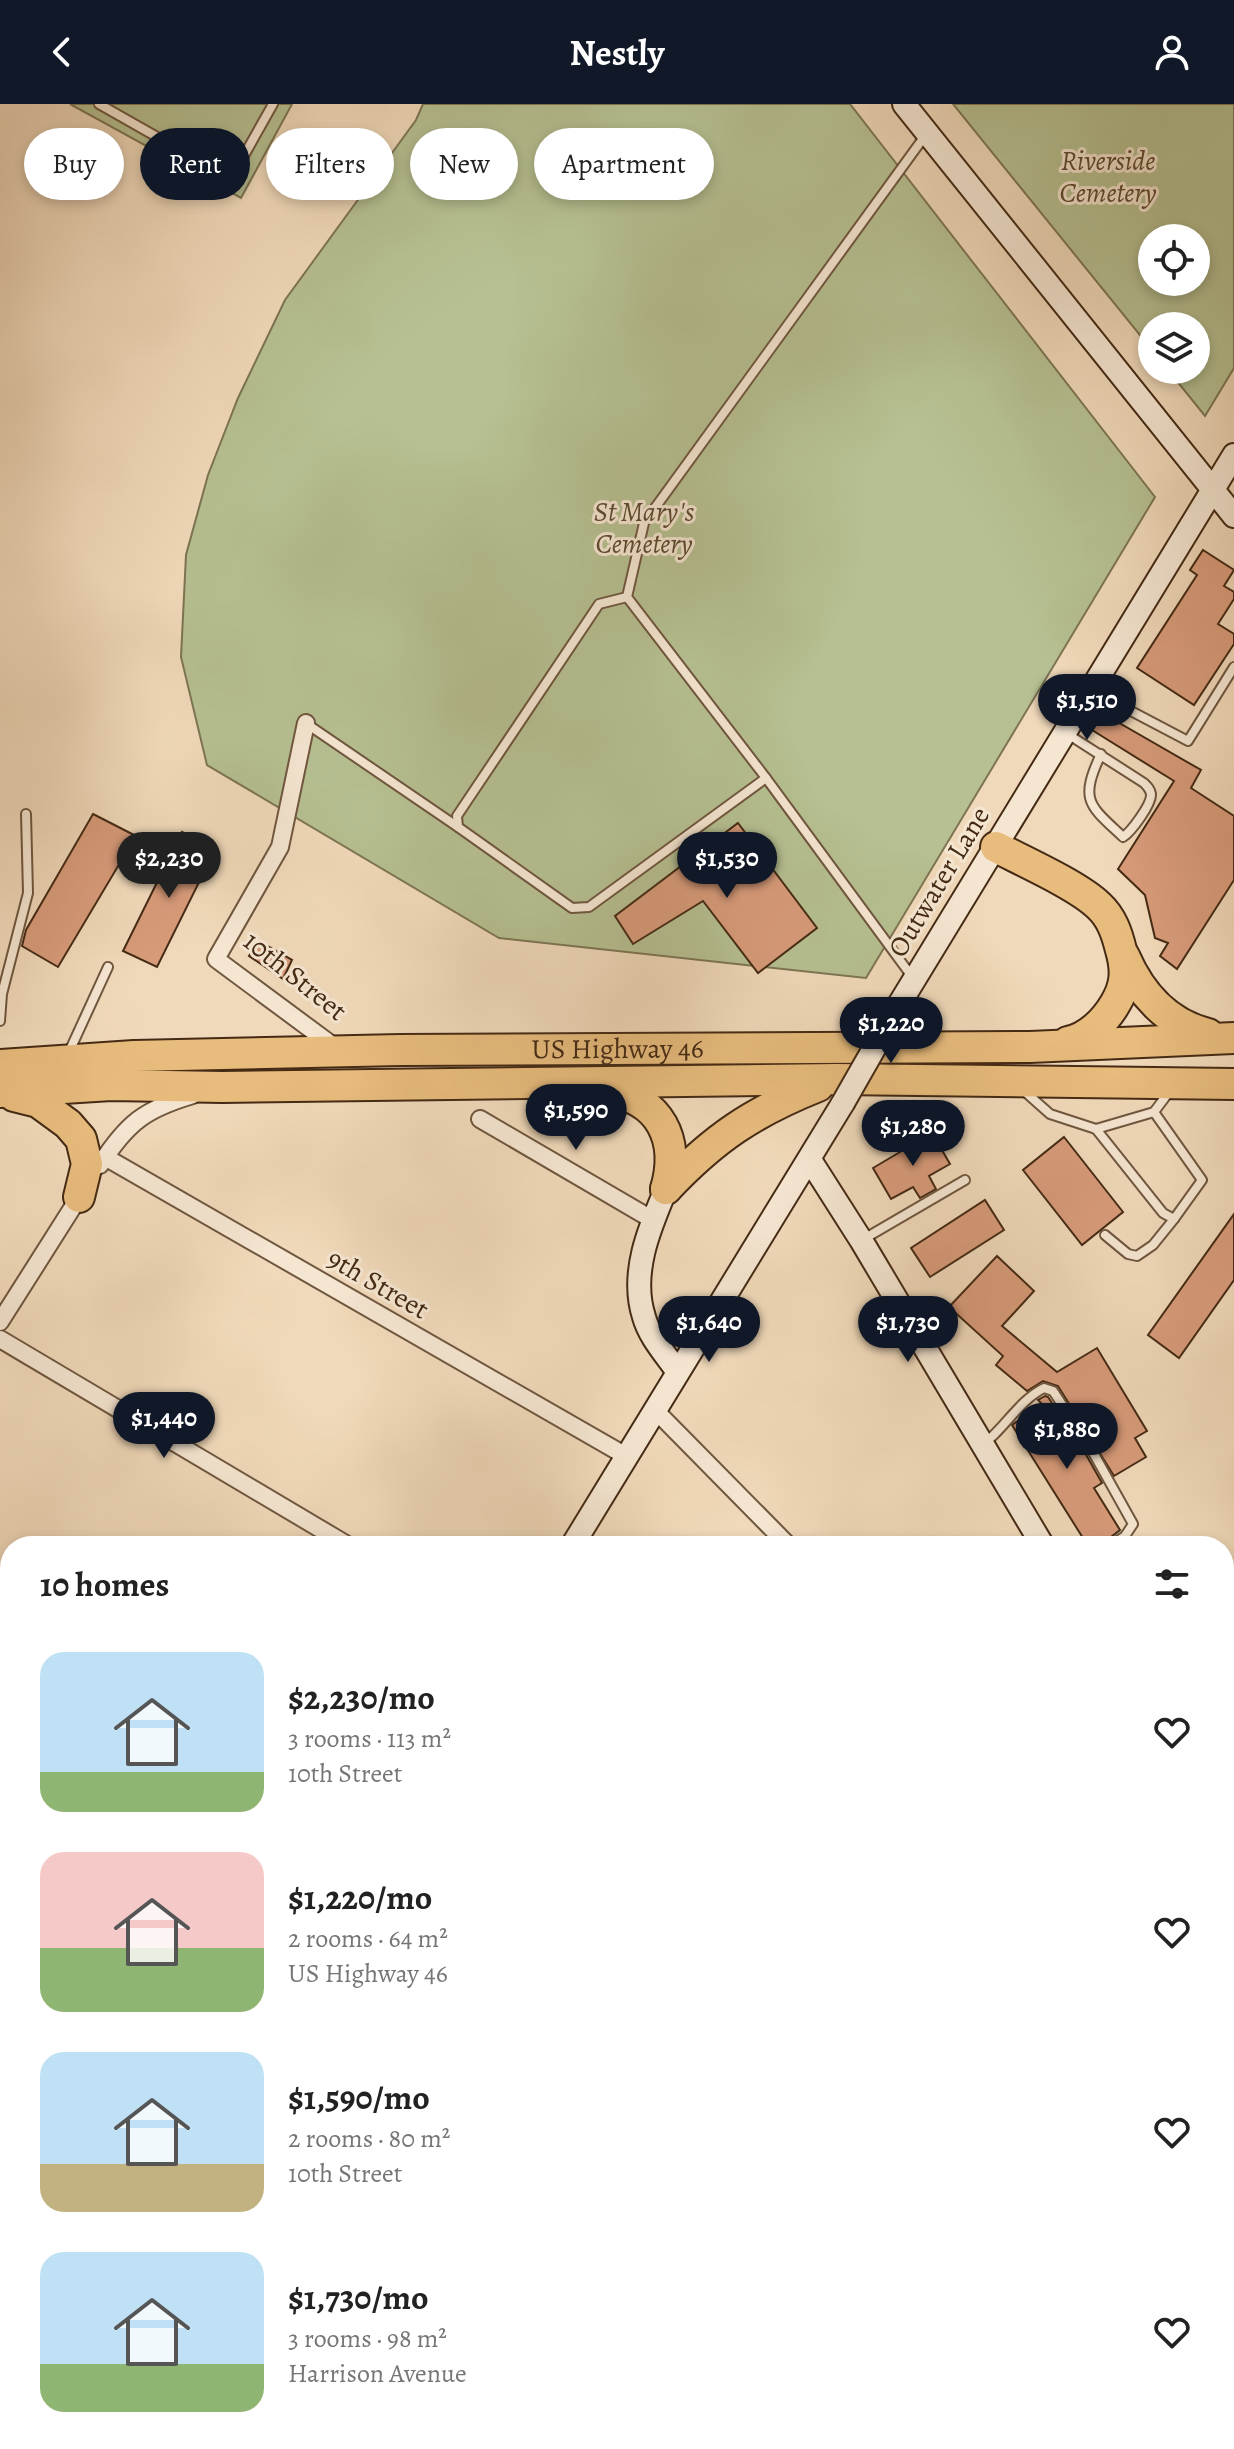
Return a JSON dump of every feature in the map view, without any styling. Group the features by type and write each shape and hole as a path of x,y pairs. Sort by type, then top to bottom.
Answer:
{"highway":[{"path":"996,847 1100,906 1114,926 1126,974 1123,990 1102,1021 1077,1040 1030,1047"},
{"path":"1121,950 1134,977 1154,1004 1185,1025 1227,1037"},
{"name":"US Highway 46","path":"0,1065 134,1056 341,1051 1030,1047 1227,1037"},
{"name":"US Highway 46","path":"0,1093 111,1085 562,1084 840,1091 1015,1081 1234,1084"},
{"path":"562,1084 623,1093 642,1102 656,1115 666,1131 671,1148 672,1169 666,1189"},
{"path":"666,1189 697,1156 737,1125 775,1103 840,1091"},
{"path":"0,1093 38,1102 68,1124 81,1139 87,1164 79,1197"}],"street":[{"path":"904,104 1234,516"},
{"name":"Outwater Lane","path":"578,1536 810,1160 840,1091 915,980 1234,455"},
{"name":"10th Street","path":"306,723 280,847 216,959 341,1051"},
{"path":"0,1322 124,1129 143,1115 174,1101 222,1087"},
{"path":"480,1119 653,1220"},
{"name":"9th Street","path":"105,1157 626,1456"},
{"path":"810,1160 1037,1536"},
{"path":"666,1189 653,1220 637,1279 644,1319 677,1371"},
{"path":"0,1339 332,1536"},
{"path":"654,1409 779,1536"}],"lane":[{"path":"99,104 224,175 237,168 273,104"},
{"path":"627,597 644,523 927,132"},
{"path":"627,597 915,980"},
{"path":"458,827 457,816 599,604 627,597"},
{"path":"1091,690 1188,741 1234,667"},
{"path":"306,723 572,908 589,907 766,778"},
{"path":"1065,733 1101,754 1151,791 1151,799 1130,832 1123,837 1092,808 1087,791 1101,754"},
{"path":"0,1021 1,994 28,893 26,814"},
{"path":"65,1060 108,967"},
{"path":"1015,1081 1044,1111 1096,1129 1154,1112 1177,1083"},
{"path":"1105,1235 1128,1254 1137,1256 1153,1245 1200,1186 1202,1180 1154,1112"},
{"path":"1096,1129 1163,1213 1174,1219"},
{"path":"861,1240 965,1180"},
{"path":"983,1445 1035,1392 1044,1388 1053,1391 1090,1447 1133,1524 1125,1536"}],"green space":[{"path":"70,104 292,104 279,128 266,128 266,152 250,181 250,128 140,128 140,142 124,134 124,128 114,128"},
{"name":"St Mary's Cemetery","path":"423,104 850,104 1155,497 866,978 499,938 207,765 181,657 186,555 208,475 238,398 285,300 358,200 394,200 394,150 410,128 410,200 518,200 518,128 410,128"},
{"name":"Riverside Cemetery","path":"953,104 1234,104 1234,368 1205,416 1179,384 1210,384 1210,312 1138,312 1138,333"}],"building":[{"path":"1203,550 1234,570 1224,586 1234,592 1234,599 1218,624 1234,634 1234,644 1194,705 1137,668 1197,575 1190,570"},
{"path":"1102,713 1201,770 1191,788 1234,816 1234,880 1177,969 1160,956 1168,943 1155,938 1145,895 1118,869 1174,781 1092,730"},
{"path":"93,814 136,836 58,967 22,946 26,930"},
{"path":"738,823 817,928 758,973 703,901 633,944 615,916"},
{"path":"182,832 215,850 157,967 123,951"},
{"path":"259,941 292,960 283,979 249,956"},
{"path":"932,1133 950,1164 929,1176 936,1189 920,1198 913,1187 891,1199 873,1168"},
{"path":"1064,1137 1123,1212 1082,1245 1023,1170"},
{"path":"985,1200 1004,1230 930,1277 911,1248"},
{"path":"1234,1214 1234,1280 1179,1358 1148,1335"},
{"path":"997,1256 1034,1291 1002,1326 1057,1372 1097,1348 1147,1431 1135,1438 1146,1457 1114,1476 1058,1386 1043,1381 1027,1391 996,1365 1003,1356 949,1307"},
{"path":"1048,1397 1102,1483 1094,1488 1120,1530 1112,1536 1082,1536 1012,1425 1042,1404 1038,1400"}]}
